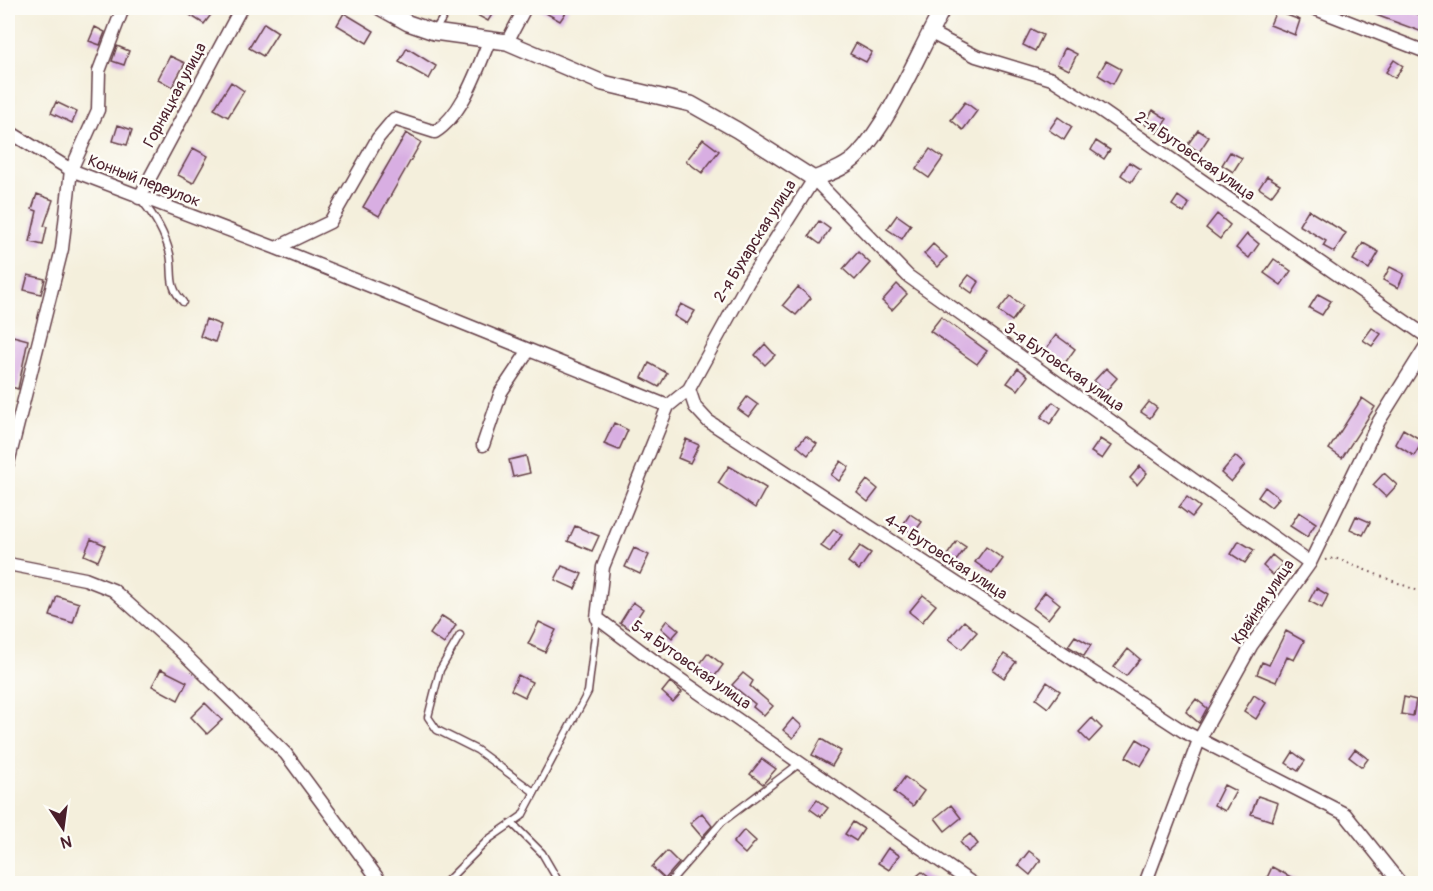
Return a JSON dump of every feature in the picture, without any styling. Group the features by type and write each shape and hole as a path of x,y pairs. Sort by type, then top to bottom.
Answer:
{"street":[{"path":"8,463 62,249 71,170 98,110 99,71 123,8"},
{"name":"Горняцкая улица","path":"139,198 241,8"},
{"path":"381,8 434,32 507,42 603,84 691,104 814,179"},
{"path":"507,42 525,8"},
{"name":"2-я Бухарская улица","path":"689,389 748,282 814,179 837,170 857,156 883,121 943,8"},
{"path":"1313,8 1425,52"},
{"name":"2-я Бутовская улица","path":"929,32 976,56 1052,79 1096,106 1425,336"},
{"path":"276,248 330,222 378,138 394,119 435,132 448,124 475,74 490,39"},
{"name":"Конный переулок","path":"8,131 71,170 139,198 276,248 668,406"},
{"name":"3-я Бутовская улица","path":"814,179 908,276 1310,563"},
{"name":"Крайняя улица","path":"1145,884 1199,740 1251,646 1310,563 1379,421 1425,346"},
{"path":"483,445 501,392 529,350"},
{"path":"597,618 603,567 668,406 689,389"},
{"name":"4-я Бутовская улица","path":"689,389 695,407 708,421 1199,740 1345,814 1401,884"},
{"path":"8,564 85,579 113,590 179,649 286,754 382,884"},
{"name":"5-я Бутовская улица","path":"597,618 661,666 973,884"}],"lane":[{"path":"434,32 448,8"},
{"path":"139,198 154,215 170,254 173,290 183,302"},
{"path":"444,884 489,839 522,816 588,692 597,618"},
{"path":"460,635 440,670 428,717 437,730 477,750 534,792"},
{"path":"668,884 722,822 801,763"},
{"path":"512,823 542,853 560,884"}],"path":[{"path":"1310,563 1335,558 1425,594"}],"building":[{"path":"196,8 216,8 204,24 190,15"},
{"path":"478,8 496,8 488,21 475,14"},
{"path":"537,8 569,8 560,21"},
{"path":"1379,8 1401,8 1425,17 1425,33 1376,15"},
{"path":"1276,11 1300,20 1295,35 1270,25"},
{"path":"344,13 374,31 367,43 337,25"},
{"path":"264,23 278,32 263,56 249,48"},
{"path":"95,27 105,32 100,45 89,41"},
{"path":"1031,29 1043,35 1035,51 1023,45"},
{"path":"856,43 872,52 866,62 850,54"},
{"path":"117,46 129,51 124,65 112,61"},
{"path":"407,48 436,66 429,79 399,62"},
{"path":"1065,48 1077,54 1069,70 1057,64"},
{"path":"170,56 185,63 172,87 158,79"},
{"path":"1394,60 1403,66 1395,78 1386,72"},
{"path":"1106,61 1121,69 1113,84 1098,75"},
{"path":"231,82 244,91 228,117 214,109"},
{"path":"56,102 77,112 72,123 51,113"},
{"path":"965,102 977,111 963,130 951,120"},
{"path":"1153,110 1167,119 1157,133 1144,124"},
{"path":"1058,117 1072,127 1064,140 1049,130"},
{"path":"118,125 132,130 127,145 113,141"},
{"path":"1198,130 1209,137 1199,152 1188,144"},
{"path":"406,133 421,142 379,216 363,207"},
{"path":"703,139 719,151 702,173 686,161"},
{"path":"1096,141 1110,150 1104,159 1091,150"},
{"path":"193,148 208,156 193,183 178,175"},
{"path":"930,149 943,158 929,178 916,169"},
{"path":"1230,152 1242,158 1233,172 1222,165"},
{"path":"1129,162 1140,169 1131,182 1121,175"},
{"path":"1267,176 1280,184 1271,196 1259,188"},
{"path":"37,194 53,200 44,226 47,227 43,245 30,242 37,211 32,209"},
{"path":"1178,196 1189,204 1184,213 1172,205"},
{"path":"1308,210 1346,233 1334,252 1323,246 1326,241 1299,225"},
{"path":"1217,214 1230,225 1220,239 1206,228"},
{"path":"897,215 911,225 902,239 887,229"},
{"path":"819,221 830,229 820,244 809,236"},
{"path":"1247,234 1259,244 1249,258 1236,248"},
{"path":"1363,243 1379,252 1369,269 1353,260"},
{"path":"933,244 947,257 938,267 924,254"},
{"path":"858,252 870,263 855,280 843,269"},
{"path":"1274,259 1291,271 1281,285 1264,273"},
{"path":"1390,267 1404,274 1398,288 1383,280"},
{"path":"28,275 45,279 41,294 24,290"},
{"path":"969,275 979,282 972,293 961,285"},
{"path":"897,284 907,294 892,310 882,301"},
{"path":"798,287 811,298 796,315 783,305"},
{"path":"1318,294 1331,301 1322,315 1309,308"},
{"path":"1010,296 1023,306 1012,321 998,311"},
{"path":"681,304 695,311 687,324 674,316"},
{"path":"941,317 987,351 977,364 930,331"},
{"path":"206,319 221,325 215,342 200,336"},
{"path":"1372,328 1381,334 1372,346 1363,340"},
{"path":"1056,335 1075,349 1065,363 1046,349"},
{"path":"13,336 28,340 18,389 8,386"},
{"path":"765,344 775,355 765,365 755,355"},
{"path":"649,363 667,373 659,387 642,378"},
{"path":"1018,368 1028,376 1018,390 1007,383"},
{"path":"1106,368 1117,378 1106,391 1094,381"},
{"path":"747,397 758,405 749,417 738,409"},
{"path":"1362,398 1375,407 1342,458 1329,449"},
{"path":"1053,402 1061,408 1050,424 1041,417"},
{"path":"1149,402 1157,408 1150,418 1141,412"},
{"path":"614,423 628,430 619,450 604,444"},
{"path":"1403,429 1423,441 1414,456 1395,444"},
{"path":"806,436 817,444 808,455 797,446"},
{"path":"686,439 699,445 690,463 678,458"},
{"path":"1100,439 1111,446 1102,459 1091,452"},
{"path":"526,456 530,473 513,477 509,460"},
{"path":"1235,456 1245,465 1231,482 1221,473"},
{"path":"841,461 849,467 839,481 831,475"},
{"path":"729,466 766,488 755,508 718,483"},
{"path":"1140,466 1147,473 1137,485 1130,478"},
{"path":"1384,473 1397,485 1386,497 1373,485"},
{"path":"867,480 878,489 868,502 857,493"},
{"path":"1265,487 1279,498 1271,507 1258,497"},
{"path":"1187,497 1200,507 1192,517 1179,507"},
{"path":"1299,512 1316,523 1307,537 1290,526"},
{"path":"910,514 922,522 913,534 902,526"},
{"path":"1356,516 1370,522 1363,535 1350,529"},
{"path":"575,526 599,536 592,551 568,541"},
{"path":"834,529 842,535 830,552 821,546"},
{"path":"91,539 105,545 98,561 84,555"},
{"path":"957,541 966,547 954,564 945,558"},
{"path":"1239,541 1254,550 1245,563 1231,554"},
{"path":"860,546 871,553 859,570 848,562"},
{"path":"986,547 1003,559 992,574 975,562"},
{"path":"634,548 649,555 640,574 625,567"},
{"path":"1272,555 1283,564 1273,575 1263,566"},
{"path":"562,566 582,574 575,589 555,580"},
{"path":"1316,588 1328,595 1322,608 1309,601"},
{"path":"1045,592 1060,604 1048,619 1033,608"},
{"path":"923,595 936,605 922,622 909,612"},
{"path":"57,596 79,603 73,623 50,616"},
{"path":"633,602 643,609 630,629 620,623"},
{"path":"442,616 456,625 444,644 430,634"},
{"path":"667,620 679,630 672,638 661,628"},
{"path":"964,621 977,632 962,649 949,639"},
{"path":"539,622 556,630 545,652 528,644"},
{"path":"1286,631 1304,641 1294,660 1287,657 1276,682 1257,674 1262,662 1269,665"},
{"path":"1075,636 1091,645 1084,656 1068,646"},
{"path":"1128,649 1140,659 1126,676 1114,667"},
{"path":"708,653 723,665 715,676 699,665"},
{"path":"1004,654 1016,662 1004,678 993,670"},
{"path":"161,669 187,682 178,700 152,686"},
{"path":"743,673 753,681 750,686 773,706 764,716 753,707 755,704 732,685"},
{"path":"518,675 532,682 525,697 511,690"},
{"path":"670,682 682,692 673,702 662,692"},
{"path":"1047,682 1060,691 1048,708 1036,699"},
{"path":"1254,695 1266,703 1256,719 1244,711"},
{"path":"1404,697 1416,700 1413,716 1401,714"},
{"path":"1196,699 1207,708 1199,723 1186,712"},
{"path":"205,703 222,720 207,734 191,717"},
{"path":"793,718 802,726 793,738 783,730"},
{"path":"1092,718 1102,728 1089,742 1079,732"},
{"path":"821,739 841,751 832,766 812,755"},
{"path":"1137,739 1152,748 1141,766 1126,757"},
{"path":"1355,749 1368,759 1362,767 1349,757"},
{"path":"1293,752 1305,761 1298,771 1286,763"},
{"path":"762,759 776,769 763,784 750,774"},
{"path":"905,777 924,791 913,806 894,792"},
{"path":"1224,785 1236,791 1225,811 1214,805"},
{"path":"1258,796 1278,803 1272,821 1251,814"},
{"path":"817,800 828,808 821,817 810,809"},
{"path":"951,805 961,818 945,831 935,818"},
{"path":"702,813 712,826 702,837 690,823"},
{"path":"853,822 864,829 856,841 845,834"},
{"path":"744,830 756,841 745,854 733,843"},
{"path":"970,834 978,844 968,852 960,842"},
{"path":"888,848 899,855 889,870 878,863"},
{"path":"667,851 679,863 665,879 652,867"},
{"path":"1029,851 1041,860 1030,875 1018,865"},
{"path":"1272,867 1304,884 1273,884 1266,880"},
{"path":"922,872 938,884 907,884"}]}
